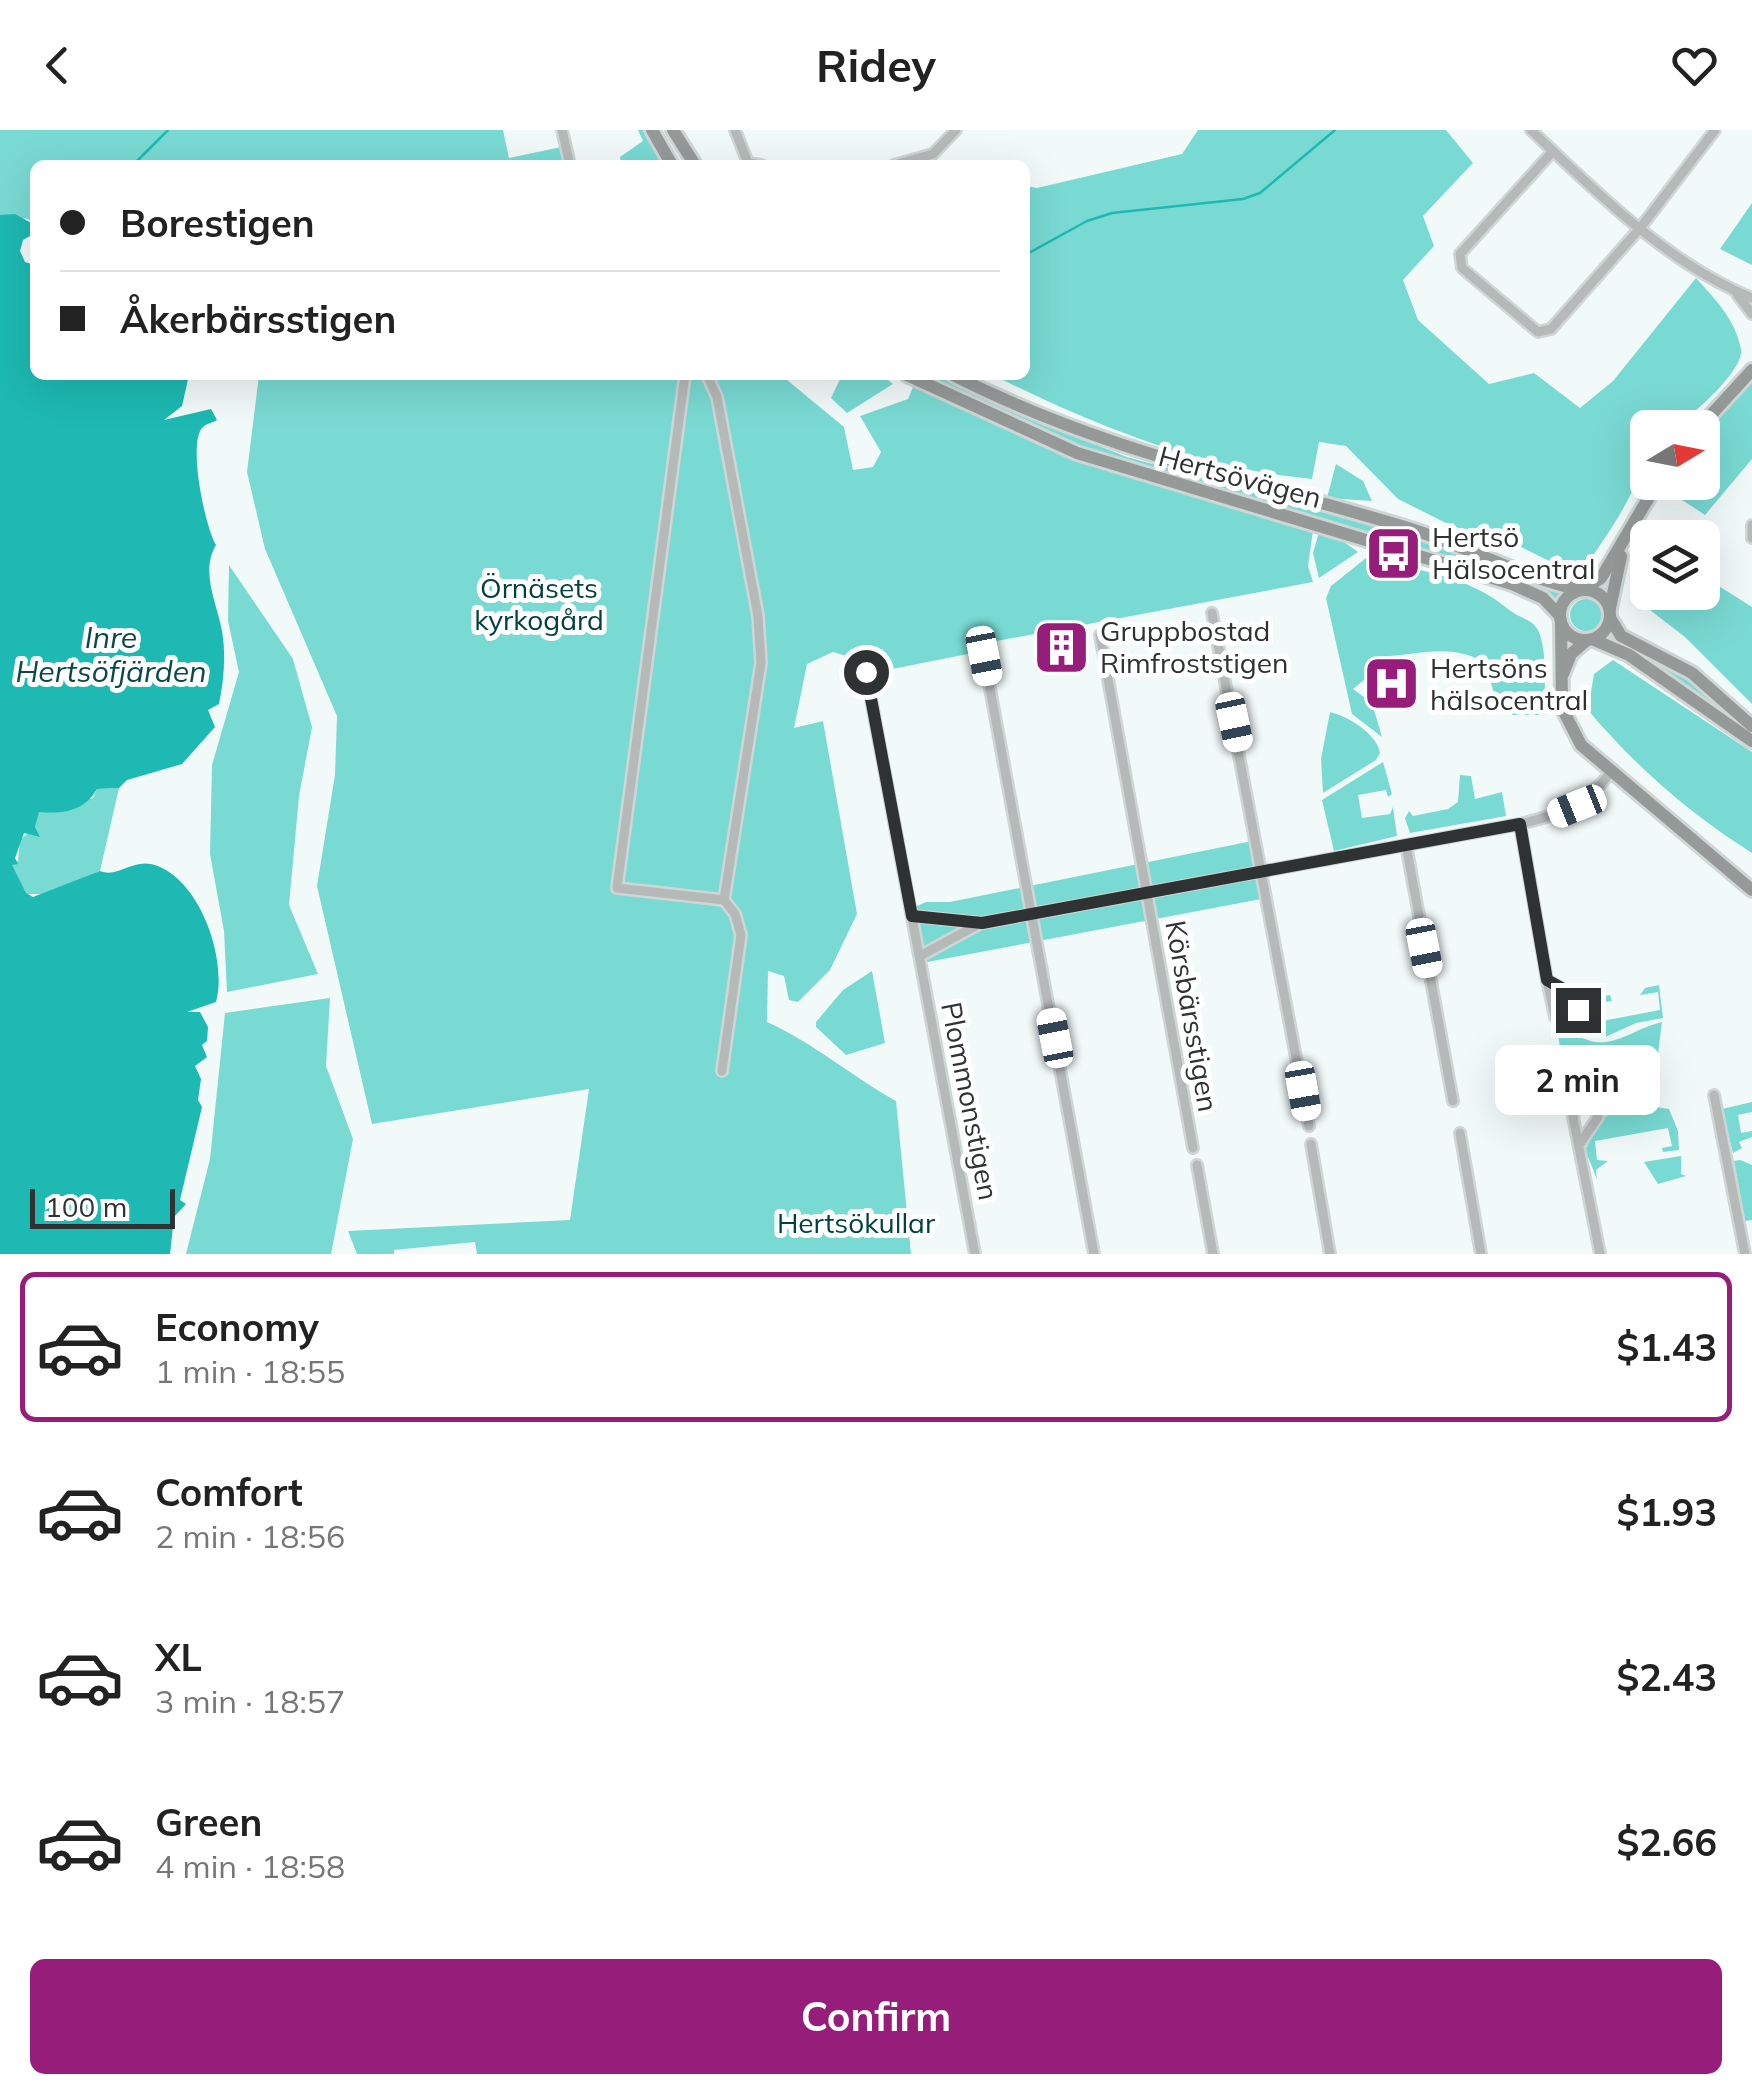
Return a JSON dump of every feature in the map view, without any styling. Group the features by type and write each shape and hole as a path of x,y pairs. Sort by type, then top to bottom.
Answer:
{"main road":[{"path":"652,130 669,160"},
{"path":"673,130 692,160"},
{"path":"1714,410 1751,368"},
{"name":"Hertsövägen","path":"918,380 1077,454 1512,584 1543,598 1560,619"},
{"name":"Hertsövägen","path":"964,380 1056,423 1147,456 1410,529 1582,590"},
{"path":"1648,500 1601,578 1566,597 1560,619 1560,681 1566,720 1582,744 1611,772 1752,890"},
{"path":"1560,681 1570,654 1604,632 1628,535"},
{"path":"1582,590 1602,596 1621,636 1692,673 1752,726"},
{"path":"1560,619 1570,635 1641,662 1752,740"}],"street":[{"path":"562,130 569,160"},
{"path":"735,130 747,160"},
{"path":"912,160 933,154 956,130"},
{"path":"1531,130 1641,227 1735,292 1752,298"},
{"path":"1553,151 1460,254 1462,268 1532,330 1551,329 1641,227 1713,131"},
{"path":"1735,292 1752,314"},
{"path":"684,380 617,888 724,900 735,914 740,935 722,1071"},
{"path":"710,380 717,398 760,628 756,702 724,900"},
{"path":"1752,525 1752,538"},
{"path":"1212,613 1310,1126"},
{"name":"Körsbärsstigen","path":"1100,634 1194,1148"},
{"path":"984,656 1094,1254"},
{"name":"Plommonstigen","path":"866,672 976,1254"},
{"path":"912,916 982,923 1520,824 1577,806 1594,794 1611,772"},
{"path":"1520,824 1547,980 1555,1017 1573,1015 1578,1006 1574,995 1547,980"},
{"path":"1406,845 1453,1102"},
{"path":"920,956 982,923"},
{"path":"1714,1095 1745,1254"},
{"path":"1579,1145 1598,1117 1591,1102 1580,1102 1573,1111 1579,1145 1600,1254"},
{"path":"1460,1133 1481,1254"},
{"path":"1311,1144 1330,1254"},
{"path":"1196,1166 1213,1254"}],"green space":[{"path":"0,130 503,130 509,158 566,146 569,160 30,160 30,221 0,215"},
{"path":"638,130 644,130 661,160 620,160 620,157 643,141"},
{"path":"1198,130 1446,130 1473,163 1423,216 1434,246 1403,280 1418,320 1489,384 1534,373 1580,408 1613,381 1696,278 1729,319 1738,338 1740,358 1726,381 1696,410 1630,410 1630,494 1579,576 1515,544 1452,526 1398,499 1346,446 1319,442 1312,479 1229,466 1148,442 1004,380 1030,380 1030,187 1182,154"},
{"path":"1752,203 1752,265 1720,249"},
{"path":"1752,378 1752,459 1720,497 1720,413"},
{"name":"Örnäsets kyrkogård","path":"258,380 787,380 844,427 853,470 873,467 881,452 860,416 908,399 916,380 1088,456 1314,523 1308,566 1313,582 981,644 983,651 867,674 863,661 833,652 807,664 794,728 823,721 857,914 830,970 798,1002 789,1000 784,976 768,971 767,1022 896,1101 911,1254 477,1254 475,1242 394,1250 394,1254 357,1254 348,1231 570,1220 589,1089 372,1124 317,886 335,775 337,716 265,549 247,472"},
{"path":"840,380 888,380 893,384 847,413 831,398"},
{"path":"932,380 948,380 1016,413 1127,457 1368,523 1566,592 1557,603 1518,581 1417,546 1125,464 1068,443"},
{"path":"1336,464 1363,481 1372,501 1327,498"},
{"path":"1682,500 1718,500 1705,515"},
{"path":"1319,532 1337,537 1358,552 1319,578 1313,553"},
{"path":"1366,558 1459,581 1532,623 1539,631 1543,647 1545,715 1512,715 1506,700 1497,705 1486,664 1447,651 1376,657 1376,670 1353,689 1372,703 1382,737 1352,714 1326,598 1331,586"},
{"path":"229,565 293,659 312,727 299,796 289,905 318,974 227,992 224,931 210,854 212,765 239,672 228,621"},
{"path":"1720,587 1752,607 1752,704 1685,637 1650,610 1720,610"},
{"path":"1586,599 1597,604 1602,615 1597,626 1586,631 1575,626 1570,615 1575,604"},
{"path":"1611,631 1685,674 1743,726 1648,661 1605,639"},
{"path":"1613,660 1752,752 1752,853 1664,788 1588,710 1594,674"},
{"path":"1330,712 1361,727 1380,753 1376,760 1323,793 1321,759"},
{"path":"1383,762 1392,794 1388,797 1386,790 1358,795 1362,818 1390,814 1393,807 1397,836 1334,851 1322,800"},
{"path":"1460,775 1471,776 1475,799 1502,792 1506,816 1410,833 1405,818 1409,811 1413,816 1448,809 1458,802"},
{"path":"119,788 100,871 48,894 26,894 10,863 18,861 20,840 35,827 38,812 93,798 97,789"},
{"path":"1257,840 1272,897 922,963 912,908 926,902 950,902"},
{"path":"872,971 885,1043 846,1055 816,1027 816,1022 843,990"},
{"path":"1659,985 1663,1018 1636,1023 1603,1038 1587,1032 1585,1006 1592,998 1610,995 1612,1001 1599,1003 1602,1021 1660,1010 1658,992 1640,995 1645,988"},
{"path":"330,998 326,1066 353,1139 331,1254 186,1254 210,1159 225,1013"},
{"path":"1662,1022 1658,1054 1650,1052 1652,1066 1656,1059 1659,1063 1658,1076 1642,1076 1641,1071 1651,1069 1648,1051 1573,1064 1576,1082 1587,1081 1587,1088 1567,1091 1558,1035 1606,1042"},
{"path":"1644,1083 1650,1106 1669,1109 1678,1131 1679,1150 1663,1152 1662,1148 1672,1146 1668,1128 1595,1141 1597,1160 1608,1161 1596,1170 1597,1179 1585,1150 1602,1118 1622,1108 1615,1087 1626,1089 1626,1099 1632,1098 1628,1090"},
{"path":"1752,1102 1752,1112 1738,1115 1741,1133 1752,1131 1752,1137 1739,1142 1742,1148 1733,1153 1722,1109"},
{"path":"1681,1156 1681,1174 1686,1176 1658,1184 1644,1162"},
{"path":"1734,1161 1752,1165 1752,1220 1745,1221"}],"water":[{"name":"Inre Hertsöfjärden","path":"15,214 30,222 30,236 23,240 20,251 30,264 30,380 188,380 182,406 164,420 211,409 217,420 203,427 197,449 203,503 216,545 209,566 224,649 219,704 208,710 215,727 182,764 127,780 119,788 97,789 86,803 72,810 39,812 35,827 40,837 24,833 15,858 18,864 12,865 26,893 33,897 100,871 151,864 168,871 183,884 206,921 218,964 219,984 216,1002 187,1012 200,1012 208,1027 207,1041 202,1045 207,1057 195,1066 201,1079 198,1100 202,1107 180,1200 186,1204 174,1217 170,1254 0,1254 0,215"}],"waterway":[{"path":"138,160 168,130"},
{"path":"1030,252 1087,221 1112,213 1243,199 1260,193 1335,130"}],"place":[{"name":"Hertsö Hälsocentral","path":"1393,553"},
{"name":"Gruppbostad Rimfroststigen","path":"1061,647"},
{"name":"Hertsöns hälsocentral","path":"1391,684"}],"route":[{"path":"866,672 912,916 982,923 1520,824 1547,980 1574,995 1578,1010"}],"park label":[{"name":"Hertsökullar","path":"856,1223"}]}
